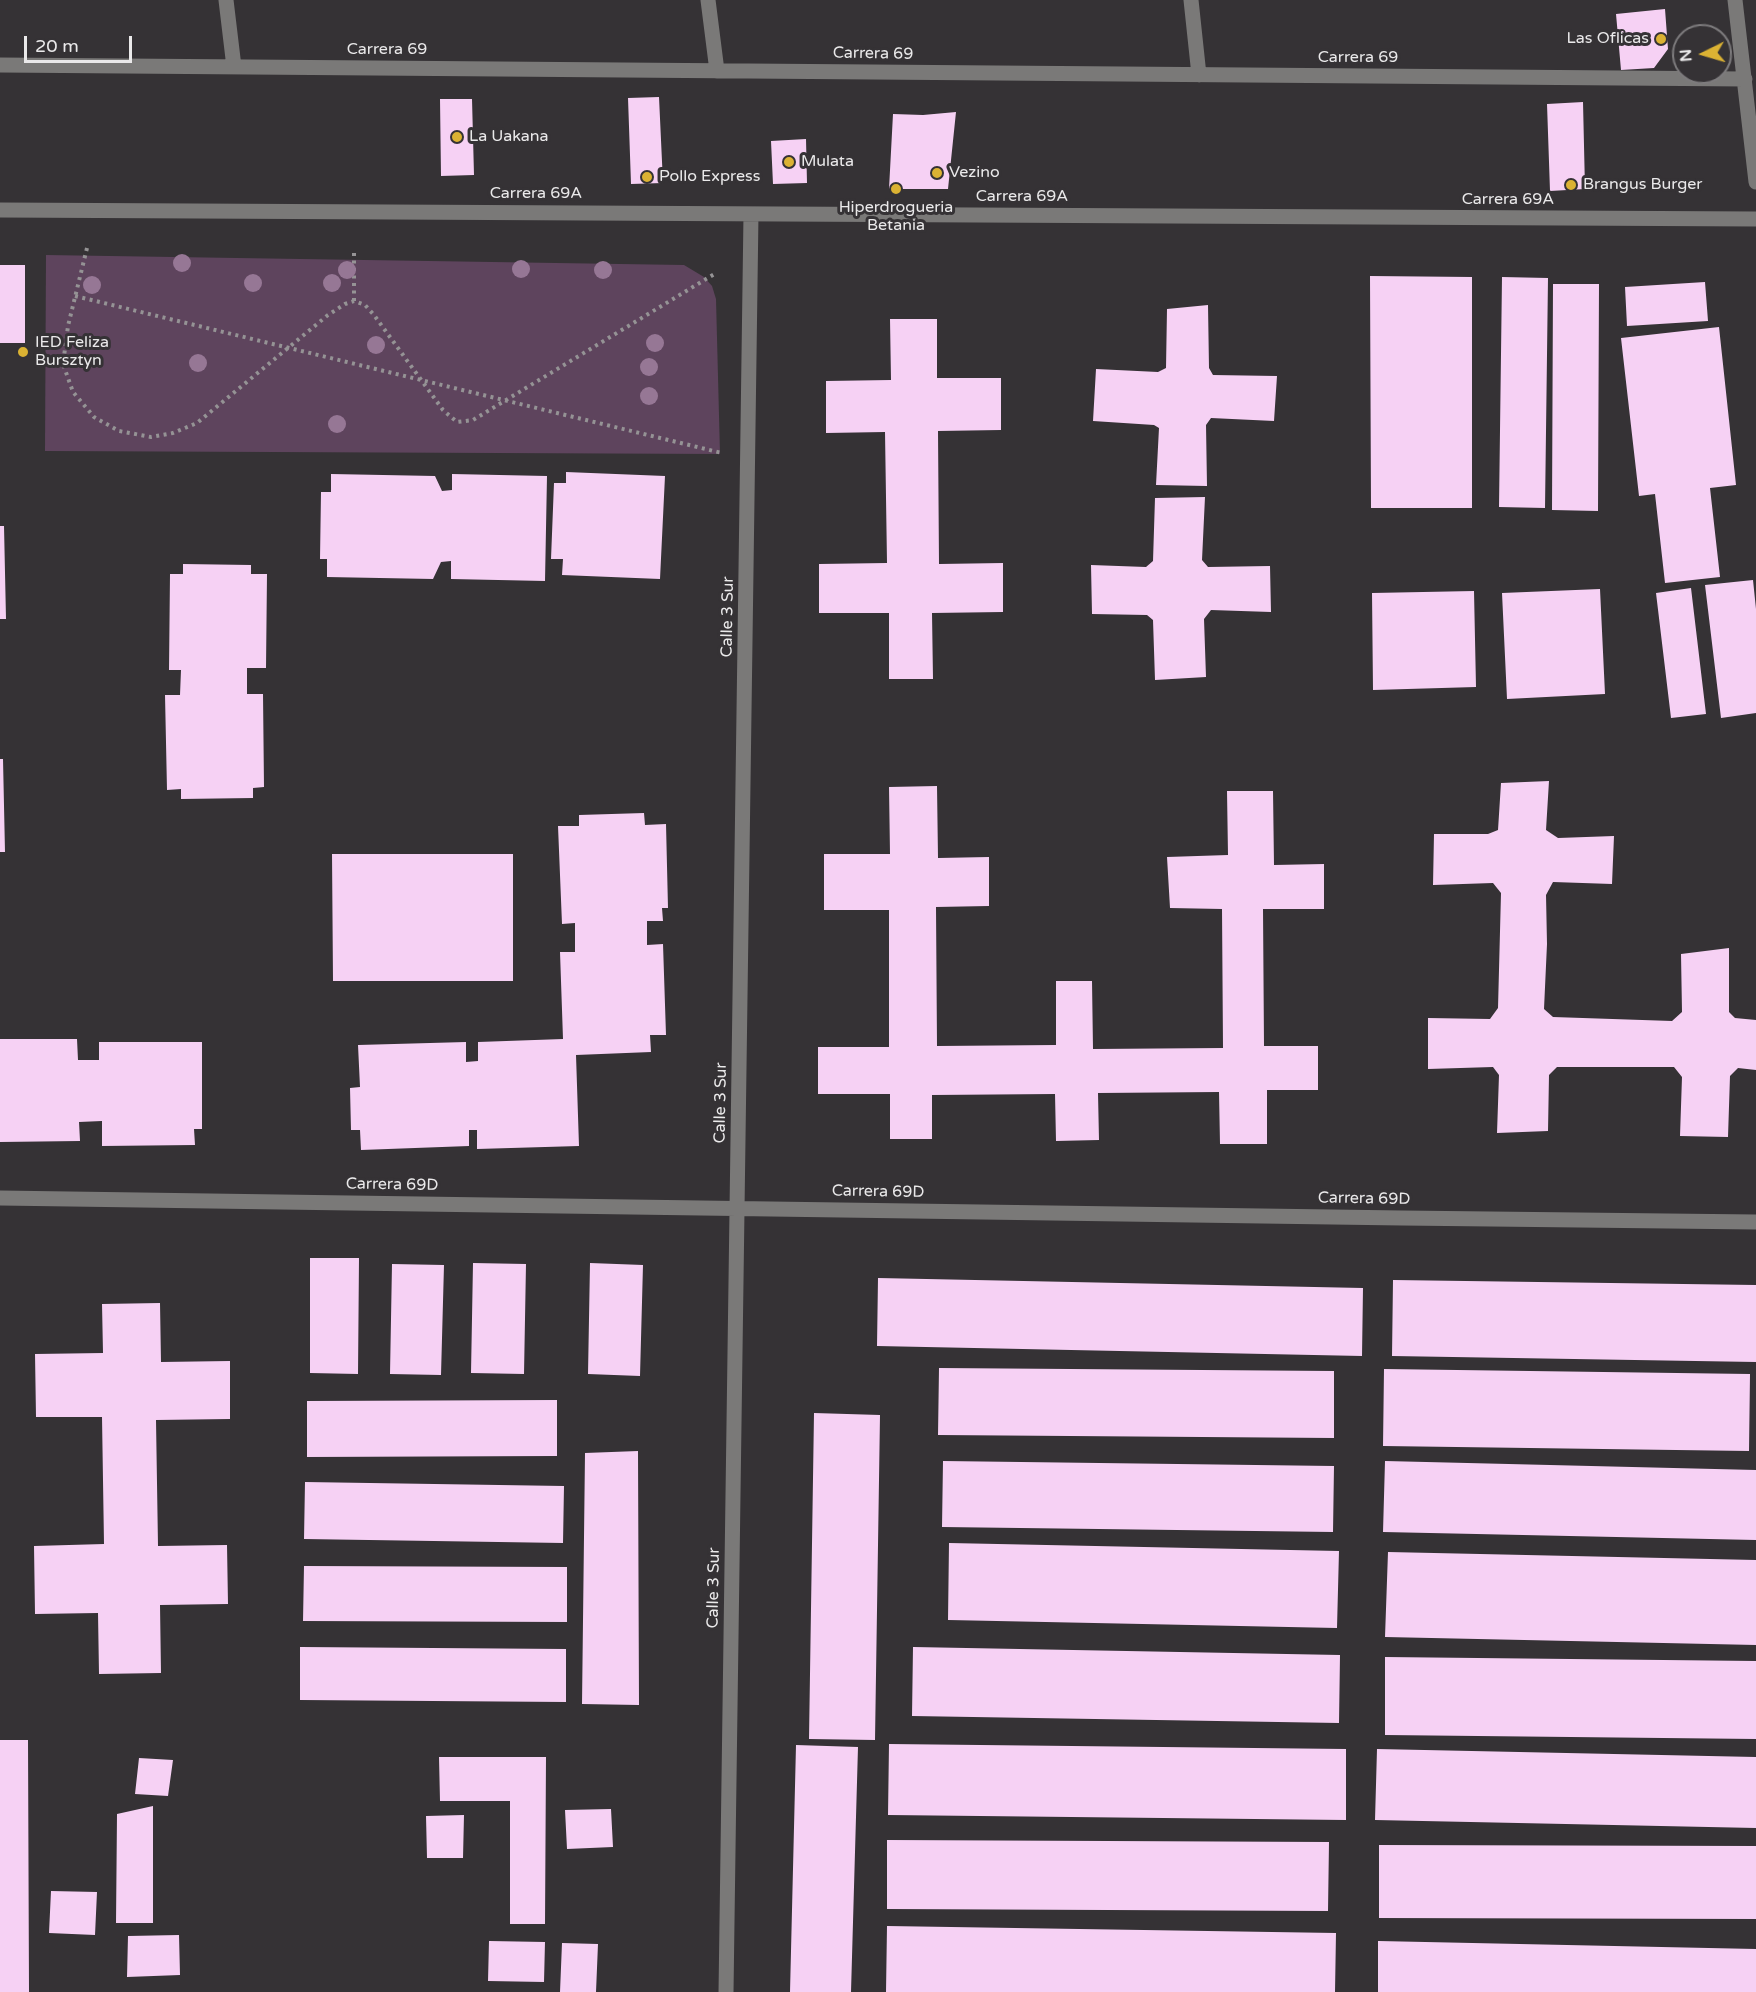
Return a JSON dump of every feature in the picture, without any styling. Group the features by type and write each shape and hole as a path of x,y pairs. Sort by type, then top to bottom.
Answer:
{"street":[{"path":"226,0 234,67"},
{"path":"708,0 717,70"},
{"path":"1191,0 1199,75"},
{"path":"1735,0 1756,182"},
{"name":"Carrera 69","path":"0,65 1745,79"},
{"name":"Carrera 69A","path":"0,210 1756,219"},
{"name":"Calle 3 Sur","path":"726,1992 751,214"},
{"name":"Carrera 69D","path":"0,1198 1756,1222"}],"path":[{"path":"87,248 68,326 63,364 73,392 93,417 119,431 151,437 173,433 197,423 328,315 345,304 354,302 365,305 443,410 457,422 473,420 716,273"},
{"path":"354,250 354,302"},
{"path":"75,296 726,454"}],"shaded area":[{"path":"46,255 684,265 704,277 712,286 716,299 720,454 45,451"}],"building":[{"path":"1665,9 1668,49 1654,68 1621,70 1616,14"},
{"path":"659,97 663,183 631,184 628,98"},
{"name":"La Uakana","path":"440,99 472,99 474,175 441,176"},
{"path":"1583,102 1585,189 1550,191 1547,104"},
{"path":"956,112 948,189 889,189 893,114 923,115"},
{"name":"Mulata","path":"806,139 807,183 773,184 771,141"},
{"path":"0,265 25,265 25,343 0,343"},
{"path":"1370,276 1472,277 1472,508 1371,508"},
{"path":"1502,277 1548,278 1545,508 1499,507"},
{"path":"1705,282 1708,321 1627,326 1625,287"},
{"path":"1553,284 1599,284 1598,511 1552,510"},
{"path":"1208,305 1209,368 1213,375 1277,376 1274,421 1211,418 1206,425 1207,486 1156,485 1159,428 1154,425 1093,421 1096,369 1158,372 1166,368 1167,309"},
{"path":"890,319 937,319 937,378 1001,378 1001,430 938,431 939,564 1003,563 1003,612 932,613 933,679 889,679 889,613 819,613 819,564 887,563 885,432 826,433 826,381 891,380"},
{"path":"1719,327 1736,485 1710,488 1720,577 1665,583 1655,494 1639,496 1621,338"},
{"path":"566,472 665,476 660,579 562,575 563,559 551,559 554,483 566,483"},
{"path":"331,474 435,476 442,491 452,490 452,474 547,476 545,581 451,579 451,561 441,562 433,579 327,577 327,559 320,559 321,492 331,492"},
{"path":"1205,497 1202,560 1208,567 1270,566 1271,612 1211,610 1204,619 1206,677 1155,680 1153,620 1147,615 1092,614 1091,565 1146,567 1153,561 1155,498"},
{"path":"0,526 4,526 6,619 0,619"},
{"path":"183,564 251,565 251,574 267,574 266,668 247,668 247,694 263,694 264,787 253,788 253,798 181,799 181,789 167,790 165,695 180,695 181,670 169,670 170,574 183,574"},
{"path":"1753,580 1756,609 1756,713 1721,718 1705,585"},
{"path":"1691,588 1706,714 1671,718 1656,593"},
{"path":"1600,589 1605,694 1507,699 1502,593"},
{"path":"1474,591 1476,687 1373,690 1372,593"},
{"path":"0,759 3,759 5,852 0,852"},
{"path":"1549,781 1546,830 1558,838 1614,836 1612,884 1553,882 1546,895 1547,944 1544,1009 1553,1017 1672,1021 1682,1012 1681,954 1729,948 1729,1012 1735,1018 1756,1020 1756,1070 1738,1068 1730,1076 1728,1137 1680,1136 1682,1077 1674,1067 1557,1067 1549,1075 1548,1131 1497,1133 1499,1075 1493,1067 1428,1069 1428,1018 1490,1019 1498,1008 1501,893 1493,883 1433,885 1434,834 1488,834 1498,830 1501,783"},
{"path":"937,786 938,858 989,857 989,906 936,907 937,1046 1056,1045 1056,981 1092,981 1093,1049 1223,1048 1222,909 1170,908 1167,857 1228,855 1227,791 1273,791 1274,865 1324,864 1324,909 1263,909 1264,1046 1318,1046 1318,1090 1267,1090 1267,1144 1220,1144 1219,1092 1098,1093 1099,1140 1056,1141 1055,1094 932,1095 932,1139 890,1139 890,1094 818,1094 818,1047 889,1047 889,910 824,910 824,854 890,854 889,787"},
{"path":"644,813 645,825 666,824 668,908 662,908 663,921 647,921 647,945 663,944 666,1035 650,1035 651,1052 576,1055 579,1146 477,1149 477,1130 469,1130 469,1146 361,1150 360,1130 351,1130 350,1088 360,1087 358,1045 466,1042 466,1062 478,1061 478,1042 563,1039 560,952 575,952 575,923 562,924 558,826 579,826 579,815"},
{"path":"332,854 513,854 513,981 333,981"},
{"path":"0,1039 77,1039 78,1060 99,1060 99,1042 202,1042 202,1129 194,1129 195,1145 102,1146 102,1121 79,1122 80,1141 0,1142"},
{"path":"310,1258 359,1258 358,1374 310,1373"},
{"path":"473,1263 526,1264 524,1374 471,1373"},
{"path":"590,1263 643,1265 640,1376 588,1374"},
{"path":"392,1264 444,1265 441,1375 390,1374"},
{"path":"878,1278 1363,1288 1362,1356 877,1346"},
{"path":"1393,1280 1756,1285 1756,1362 1392,1356"},
{"path":"160,1303 161,1362 230,1361 230,1419 156,1420 158,1546 227,1545 228,1604 160,1605 161,1673 99,1674 98,1613 35,1614 34,1546 104,1544 102,1417 36,1417 35,1354 103,1353 102,1304"},
{"path":"939,1368 1334,1371 1334,1438 938,1435"},
{"path":"1384,1369 1750,1374 1749,1451 1383,1446"},
{"path":"557,1400 557,1456 307,1457 307,1401"},
{"path":"814,1413 880,1415 875,1740 809,1739"},
{"path":"638,1451 639,1705 582,1704 585,1453"},
{"path":"943,1461 1334,1466 1333,1532 942,1527"},
{"path":"1385,1461 1756,1470 1756,1540 1383,1532"},
{"path":"305,1482 564,1486 563,1543 304,1539"},
{"path":"949,1543 1339,1551 1337,1628 948,1620"},
{"path":"1388,1552 1756,1560 1756,1645 1385,1637"},
{"path":"304,1566 567,1567 567,1622 303,1621"},
{"path":"300,1647 566,1649 566,1702 300,1700"},
{"path":"913,1647 1340,1655 1339,1723 912,1716"},
{"path":"1385,1657 1756,1661 1756,1739 1385,1735"},
{"path":"0,1740 28,1740 29,1992 0,1992"},
{"path":"889,1744 1346,1749 1346,1820 888,1815"},
{"path":"796,1745 858,1747 851,1992 790,1992"},
{"path":"1377,1749 1756,1757 1756,1828 1375,1820"},
{"path":"439,1757 546,1757 545,1924 510,1924 510,1801 440,1801"},
{"path":"139,1758 173,1760 168,1796 135,1794"},
{"path":"153,1806 153,1923 116,1923 117,1814"},
{"path":"611,1809 613,1847 567,1849 565,1810"},
{"path":"464,1815 463,1858 427,1858 426,1816"},
{"path":"887,1840 1329,1842 1328,1911 887,1909"},
{"path":"1379,1845 1756,1846 1756,1919 1379,1918"},
{"path":"51,1891 97,1892 95,1935 49,1933"},
{"path":"887,1926 1336,1933 1335,1992 886,1992"},
{"path":"179,1935 180,1975 127,1977 128,1936"},
{"path":"489,1941 545,1942 544,1982 488,1981"},
{"path":"1378,1941 1756,1949 1756,1992 1378,1992"},
{"path":"562,1943 598,1944 596,1992 560,1992"}],"place":[{"name":"Las Oflicas","path":"1661,39"},
{"name":"La Uakana","path":"457,137"},
{"name":"Mulata","path":"789,162"},
{"name":"Vezino","path":"937,173"},
{"name":"Pollo Express","path":"647,177"},
{"name":"Brangus Burger","path":"1571,185"},
{"name":"Hiperdrogueria Betania","path":"896,189"},
{"name":"IED Feliza Bursztyn","path":"23,352"}]}
